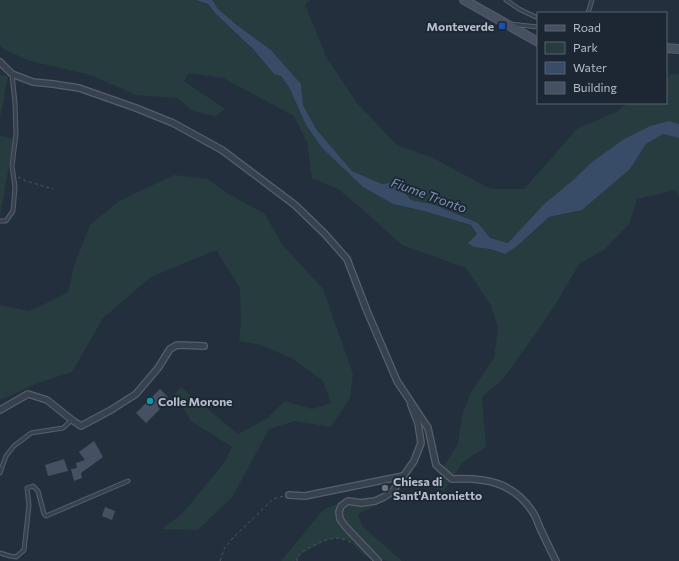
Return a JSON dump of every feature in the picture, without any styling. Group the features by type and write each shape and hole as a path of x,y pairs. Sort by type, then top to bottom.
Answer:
{"main road":[{"path":"464,0 537,41"},
{"path":"667,48 679,49"}],"street":[{"path":"0,62 12,74 33,82 79,88 173,123 222,150 295,205 325,234 347,259 397,381 428,428 436,465 452,480 469,478 506,486 532,511 556,561"},
{"path":"0,410 28,394 47,400 81,426 136,394 158,368 170,348 177,344 204,346"},
{"path":"378,561 345,526 340,519 339,512 341,506 348,501 361,503 375,501 384,497 393,490 414,461 421,443 418,423 408,398"},
{"path":"288,496 305,496 403,476"}],"lane":[{"path":"506,0 519,9 537,18"},
{"path":"588,12 592,0"},
{"path":"506,24 513,23 537,27"},
{"path":"0,221 6,221 13,211 15,187 12,166 16,134 16,103 12,74"},
{"path":"0,473 6,456 14,446 30,433 63,428 72,420"},
{"path":"0,553 16,557 24,550 29,505 27,488 33,486 38,491 44,514 46,516 128,481"}],"path":[{"path":"14,175 26,181 53,189"},
{"path":"220,561 224,548 261,510 273,499 281,496 288,496"},
{"path":"297,561 297,556 306,549 320,542 339,538 355,544"}],"green space":[{"path":"0,0 196,0 208,4 216,14 254,50 274,74 281,76 289,87 306,125 322,148 363,187 393,204 424,211 471,225 477,234 474,247 490,249 505,254 516,247 549,217 582,210 630,169 646,144 663,134 679,138 679,197 675,190 637,199 629,224 604,250 579,264 539,329 503,379 482,397 486,447 463,462 444,491 432,487 458,443 462,416 471,392 494,358 498,327 490,304 466,268 402,245 338,189 312,178 307,142 294,116 223,78 189,73 184,81 225,109 216,116 193,111 177,98 136,95 91,75 30,61 3,49 0,45"},
{"path":"212,0 311,0 305,5 327,58 357,103 397,145 433,158 491,189 524,189 577,129 616,112 627,104 667,104 667,77 672,74 679,74 679,124 669,121 650,126 624,139 592,162 544,204 508,243 490,238 478,223 435,205 411,200 396,182 382,184 352,171 316,129 303,105 301,84 271,50 238,26 218,9"},
{"path":"0,75 8,76 0,118"},
{"path":"0,136 14,138 0,216"},
{"path":"174,175 207,179 227,193 265,214 281,243 323,289 353,374 350,398 331,427 295,421 269,429 233,496 198,530 161,529 182,514 224,463 232,447 191,421 175,393 181,387 238,434 266,419 285,401 312,409 331,403 323,381 293,359 261,345 239,341 241,324 240,288 216,250 151,277 103,318 72,372 38,383 0,400 0,305 29,311 68,292 74,266 90,225 119,201"},
{"path":"394,496 358,514 362,526 402,561 377,560 366,556 350,540 331,538 303,552 295,561 281,561 324,509 356,498"}],"water":[{"path":"196,0 212,0 218,9 238,26 271,50 301,84 303,105 316,129 352,171 382,184 396,182 411,200 435,205 478,223 490,238 508,243 544,204 592,162 624,139 650,126 669,121 679,124 679,138 663,134 646,144 630,169 582,210 549,217 516,247 505,254 490,249 474,247 468,243 477,234 471,225 424,211 393,204 363,187 322,148 306,125 289,87 281,76 274,74 254,50 216,14 208,4"}],"building":[{"path":"160,389 168,397 158,407 160,409 146,423 136,413"},
{"path":"94,441 103,457 81,473 82,478 74,481 71,469 77,468 76,463 85,460 79,452"},
{"path":"64,459 68,471 48,476 45,465"},
{"path":"105,507 115,511 112,520 102,516"}],"place":[{"name":"Monteverde","path":"502,26"},
{"name":"Colle Morone","path":"150,401"},
{"name":"Chiesa di Sant'Antonietto","path":"385,488"}],"water label":[{"name":"Fiume Tronto","path":"429,195"}]}
